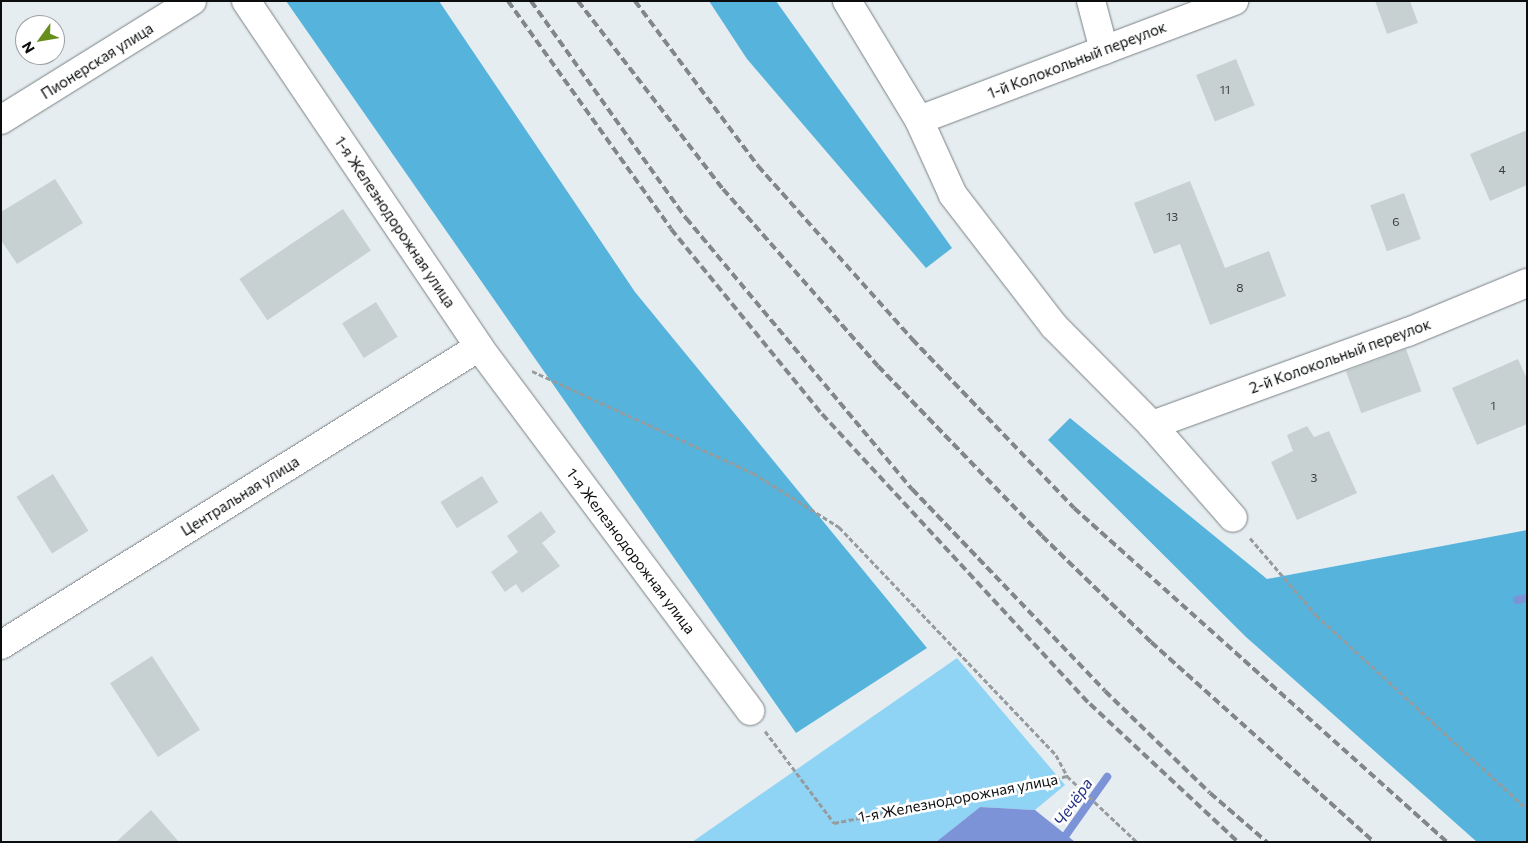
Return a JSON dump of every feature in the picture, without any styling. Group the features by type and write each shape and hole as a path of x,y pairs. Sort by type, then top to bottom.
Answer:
{"street":[{"name":"Пионерская улица","path":"1,120 192,1"},
{"name":"1-я Железнодорожная улица","path":"246,1 479,347 750,711"},
{"path":"847,1 919,120 953,194 1054,326 1152,425 1233,518"},
{"path":"1091,1 1104,50"},
{"name":"1-й Колокольный переулок","path":"919,120 1234,1"},
{"name":"2-й Колокольный переулок","path":"1152,425 1408,332 1527,283"},
{"name":"Центральная улица","path":"1,645 479,347"}],"path":[{"path":"523,367 753,473 839,527 1056,755 1067,776"},
{"path":"1233,518 1316,615 1527,809"},
{"name":"1-я Железнодорожная улица","path":"750,711 834,823 1067,776 1137,842"}],"shaded area":[{"path":"286,1 439,1 635,292 927,648 796,733"},
{"path":"709,1 776,1 952,248 926,268 747,59"},
{"path":"1070,418 1267,579 1527,530 1527,842 1477,842 1246,637 1048,440"},
{"path":"957,658 1065,785 1035,810 980,807 936,842 692,842"},
{"path":"980,807 1035,810 1075,842 936,842"}],"building":[{"path":"1375,1 1410,1 1418,23 1387,34"},
{"path":"1236,59 1255,105 1215,121 1196,75"},
{"path":"1527,130 1527,185 1490,201 1470,154"},
{"path":"55,179 83,223 17,264 1,240 1,212"},
{"path":"1190,181 1225,268 1269,251 1286,296 1210,325 1180,244 1154,254 1134,203"},
{"path":"1404,193 1421,239 1387,251 1370,205"},
{"path":"343,209 371,250 267,320 239,279"},
{"path":"376,302 398,337 364,358 342,323"},
{"path":"1406,349 1421,391 1361,413 1346,371"},
{"path":"1518,359 1527,379 1527,424 1477,445 1452,388"},
{"path":"1307,426 1314,437 1329,431 1357,493 1297,520 1271,462 1293,451 1287,435"},
{"path":"53,474 89,531 52,554 17,497"},
{"path":"482,476 498,502 457,528 440,502"},
{"path":"541,511 556,532 542,543 560,566 522,593 516,584 505,592 491,572 518,552 507,536"},
{"path":"152,656 200,730 158,757 110,683"},
{"path":"151,810 179,842 116,842"}],"waterway":[{"name":"Чечёра","path":"1517,600 1527,598"},
{"name":"Чечёра","path":"1061,842 1107,777"}],"railway":[{"path":"508,1 671,229 822,414 1090,704 1238,842"},
{"path":"531,1 686,218 912,489 1105,691 1210,793 1267,842"},
{"path":"578,1 723,189 878,366 1042,536 1151,642 1374,842"},
{"path":"635,1 758,166 912,339 1074,508 1447,842"}]}
